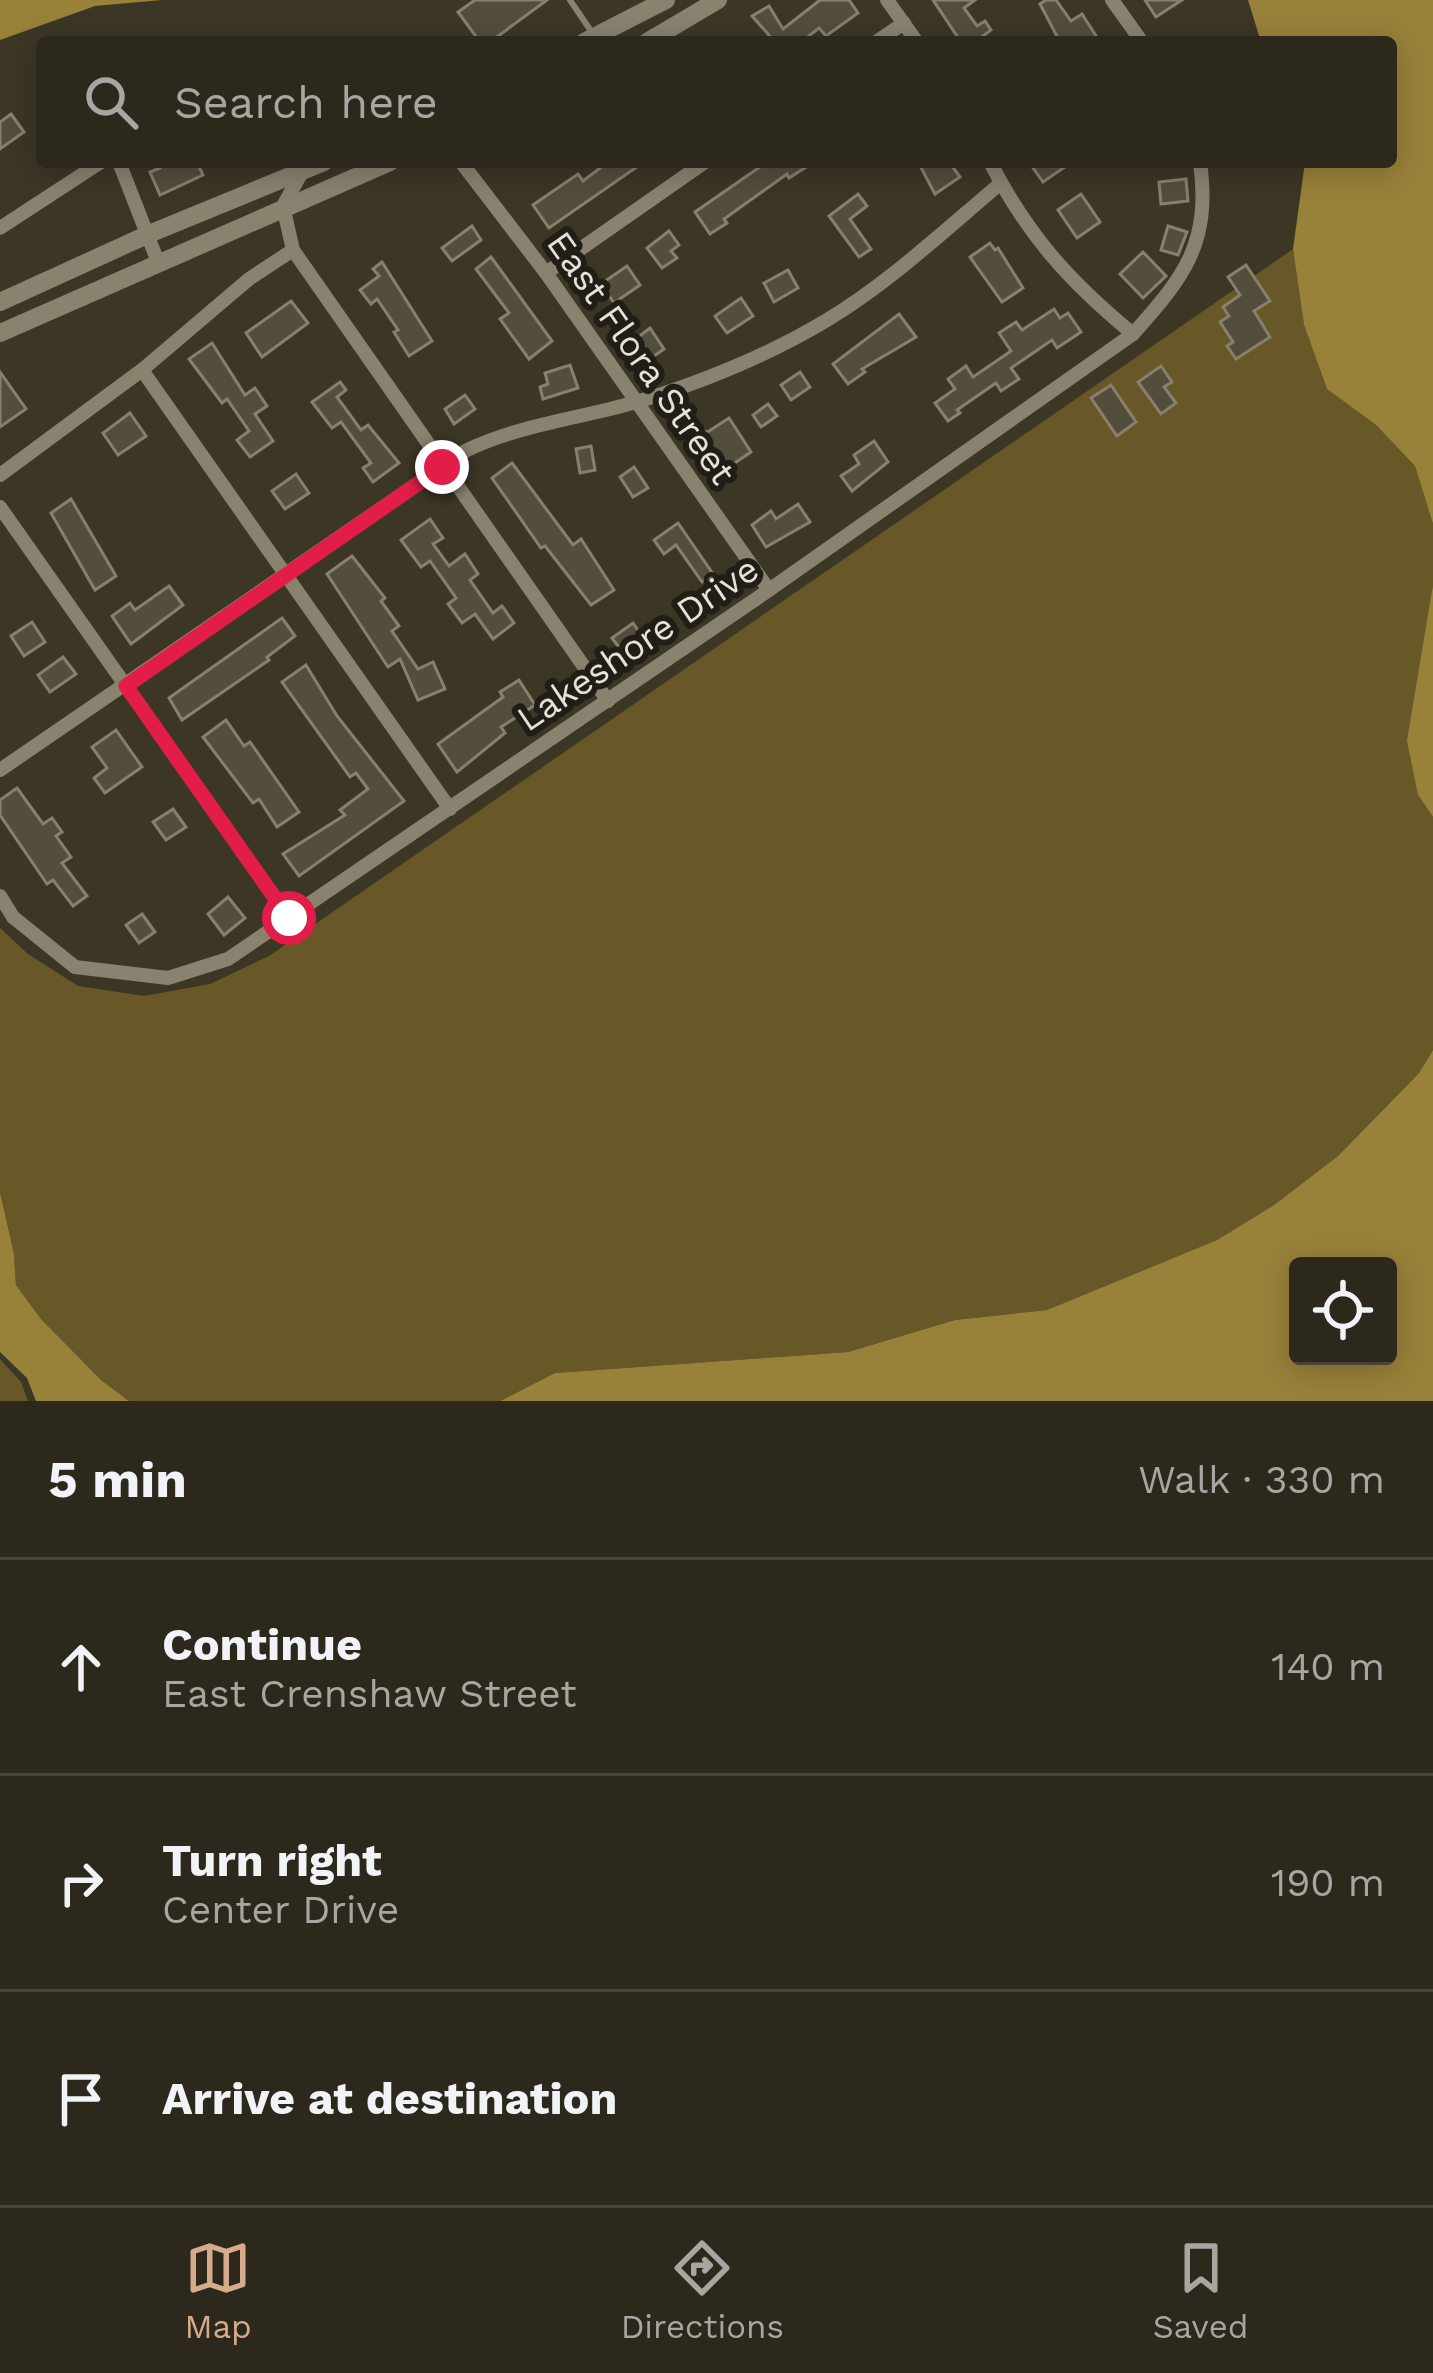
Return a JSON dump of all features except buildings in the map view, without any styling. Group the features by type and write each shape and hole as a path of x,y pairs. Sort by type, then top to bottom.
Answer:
{"main road":[{"path":"596,36 666,0"},
{"path":"657,36 718,0"},
{"path":"0,302 310,168"},
{"path":"0,333 376,168"}],"street":[{"path":"887,0 913,36"},
{"path":"1112,0 1138,36"},
{"path":"884,36 904,22"},
{"path":"0,228 92,168"},
{"path":"122,168 158,262"},
{"name":"East Flora Street","path":"466,168 546,273 770,590"},
{"path":"546,273 695,168"},
{"path":"993,168 1034,239 1063,272 1133,334"},
{"name":"Lakeshore Drive","path":"0,896 13,917 75,967 168,977 228,959 770,590 1133,334 1162,302 1199,241 1205,206 1201,168"},
{"path":"302,172 283,206 293,250 608,701"},
{"path":"0,770 491,438 634,403 756,356 826,321 878,285 1001,183"},
{"path":"0,475 142,370 249,279 293,250"},
{"path":"142,370 450,809"},
{"path":"0,507 289,918"}],"lane":[{"path":"570,0 588,36"}],"shaded area":[{"path":"0,0 162,0 95,6 0,40"},
{"path":"1248,0 1433,0 1433,524 1415,466 1376,425 1327,389 1304,325 1293,249 1304,168 1397,168 1397,36 1259,36"},
{"path":"1293,249 1304,325 1327,389 1376,425 1415,466 1433,524 1418,795 1433,817 1433,1050 1419,1073 1338,1156 1274,1205 1217,1240 1047,1310 955,1320 848,1352 555,1373 500,1401 129,1401 101,1380 41,1319 16,1285 0,1192 0,928 28,954 78,986 144,996 210,984 269,956"},
{"path":"1433,585 1433,817 1418,795 1407,741"},
{"path":"1433,1050 1433,1401 500,1401 555,1373 848,1352 955,1320 1047,1310 1217,1240 1274,1205 1338,1156 1419,1073"},
{"path":"0,1192 16,1285 41,1319 101,1380 129,1401 36,1401 27,1378 0,1352"},
{"path":"0,1359 21,1382 28,1401 0,1401"}],"route":[{"path":"289,918 126,686 442,467"}]}
